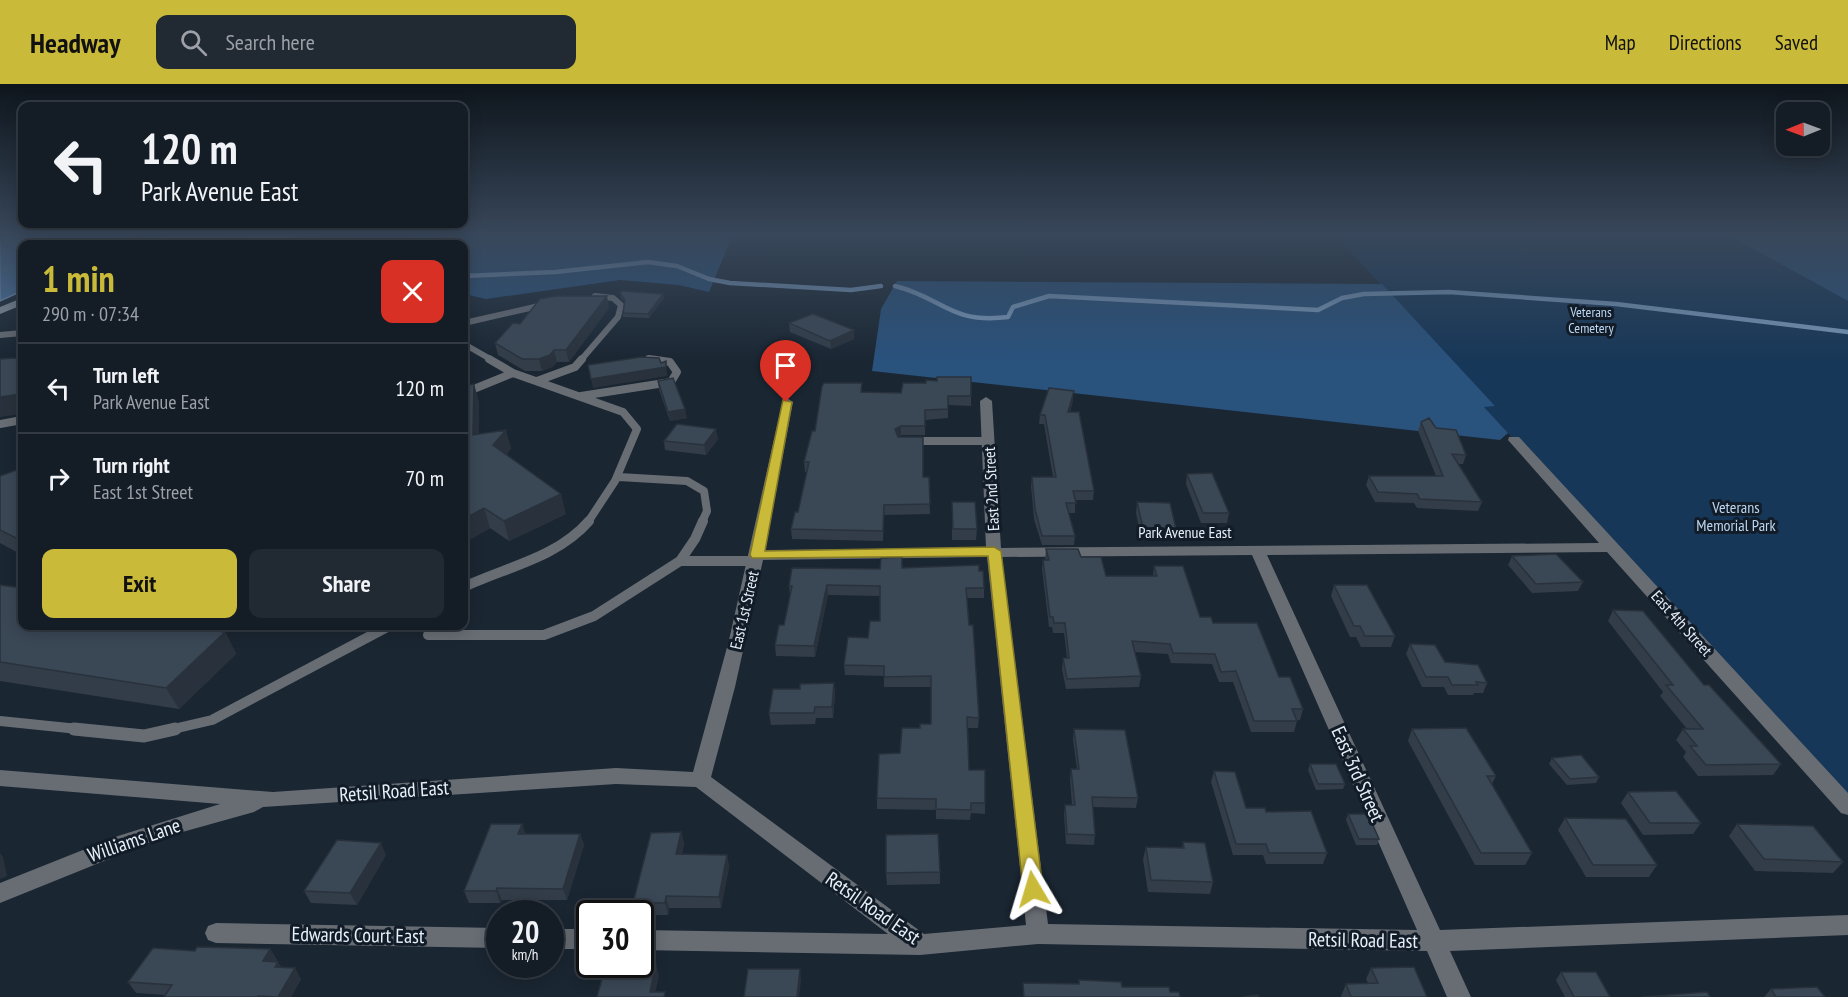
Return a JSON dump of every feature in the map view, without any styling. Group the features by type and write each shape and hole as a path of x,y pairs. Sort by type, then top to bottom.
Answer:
{"main road":[{"path":"0,311 18,303"}],"street":[{"name":"East 2nd Street","path":"986,401 994,551 1038,934"},
{"name":"East 1st Street","path":"700,780 717,726 756,558 786,402"},
{"name":"East 4th Street","path":"1514,440 1848,807"},
{"name":"Park Avenue East","path":"756,558 994,551 1613,547"},
{"name":"East 3rd Street","path":"1257,550 1459,997"},
{"name":"Retsil Road East","path":"0,778 273,800 616,776 700,780 920,945 1038,934 1433,941 1848,925"},
{"name":"Williams Lane","path":"0,892 86,856 221,811 273,800"},
{"name":"Edwards Court East","path":"216,933 486,938"},
{"path":"654,940 920,945"}],"lane":[{"path":"575,367 618,317 621,305 613,298 583,297"},
{"path":"468,322 550,304"},
{"path":"0,335 18,333"},
{"path":"468,346 513,373 623,412 637,429 619,477 588,522 575,535 554,549 468,584"},
{"path":"579,396 671,381 677,372 670,362 637,358"},
{"path":"537,381 575,367 586,366"},
{"path":"468,391 513,373"},
{"path":"0,424 18,421"},
{"path":"902,441 988,441"},
{"path":"428,636 544,635 594,616 680,561 695,539 707,511 704,491 687,481 619,477"},
{"path":"680,561 756,558"},
{"path":"0,720 144,736 189,726 212,720 381,630"}],"green space":[{"path":"1374,277 1804,277 1848,301 1848,807 1483,406 1494,406"}],"shaded area":[{"path":"0,277 18,277 18,293 0,301"},
{"path":"468,277 715,277 709,292 679,285 620,280 486,299 468,295"},
{"path":"1804,277 1848,277 1848,301"},
{"path":"897,281 1382,284 1495,406 1484,407 1508,433 1500,440 872,371 881,309"}],"building":[{"path":"622,291 663,294 648,314 623,313 625,300 620,293"},
{"path":"557,296 607,296 566,350 554,350 550,355 539,359 522,359 495,343 513,323 520,324 540,299"},
{"path":"813,314 854,330 830,341 789,323"},
{"path":"641,357 659,358 661,363 666,361 666,367 591,379 588,365"},
{"path":"18,358 18,395 0,397 0,359"},
{"path":"937,377 971,377 971,396 948,396 948,409 925,410 925,426 901,426 895,429 898,437 923,437 923,477 929,477 930,504 884,505 883,531 791,529 795,512 798,512 809,462 804,462 812,431 815,431 824,383 862,383 861,392 901,393 903,383 926,383 926,380 937,381"},
{"path":"673,378 685,409 668,412 658,381"},
{"path":"474,384 473,435 506,430 493,445 561,494 504,521 484,508 468,517 468,385"},
{"path":"1049,388 1074,391 1068,412 1079,412 1094,491 1073,491 1076,503 1066,503 1075,536 1042,536 1035,509 1032,477 1056,477 1045,415 1040,415"},
{"path":"1429,418 1436,428 1456,430 1466,455 1452,454 1482,502 1420,499 1417,494 1378,492 1369,476 1443,476 1421,422"},
{"path":"677,424 716,429 704,445 664,441"},
{"path":"18,469 18,539 0,530 0,476"},
{"path":"1212,473 1229,513 1203,513 1187,474"},
{"path":"952,502 975,502 977,529 953,529"},
{"path":"1137,502 1170,503 1176,529 1143,528"},
{"path":"1046,549 1078,549 1081,557 1101,557 1106,576 1157,576 1154,566 1183,566 1200,617 1211,617 1213,623 1257,623 1279,677 1290,677 1303,709 1292,709 1297,721 1254,721 1236,671 1221,672 1215,654 1173,653 1170,644 1132,641 1141,676 1067,679 1063,658 1069,658 1065,623 1054,623 1053,617 1050,617 1043,560 1049,560"},
{"path":"1556,554 1583,582 1536,584 1512,556"},
{"path":"902,557 902,568 979,565 979,571 983,571 984,588 966,588 969,625 973,625 979,718 967,717 969,770 985,770 985,803 971,803 971,810 936,809 936,799 877,798 879,754 900,753 902,728 920,728 920,724 931,724 931,676 884,677 884,666 844,665 848,637 868,638 870,621 880,621 880,586 827,585 814,646 775,645 779,625 784,625 792,586 789,586 792,568 880,569 881,558"},
{"path":"0,585 18,587 18,630 209,630 225,632 166,688 0,662"},
{"path":"1334,585 1367,585 1395,636 1365,636 1360,626 1354,626"},
{"path":"1613,610 1643,611 1704,685 1709,685 1781,764 1706,765 1690,746 1697,746 1683,729 1703,729 1666,685 1673,685"},
{"path":"1410,644 1435,645 1445,662 1478,665 1487,683 1452,685 1448,677 1426,677"},
{"path":"834,683 832,707 815,707 814,713 769,713 773,689 800,689 800,684"},
{"path":"1466,728 1496,776 1487,776 1532,853 1481,853 1412,729"},
{"path":"1074,729 1125,730 1138,798 1092,797 1095,835 1067,834 1065,805 1075,805 1071,769 1079,769"},
{"path":"1581,755 1599,777 1570,779 1552,758"},
{"path":"1310,764 1336,764 1345,784 1318,784"},
{"path":"1214,771 1235,772 1246,808 1265,808 1266,812 1311,811 1327,853 1269,853 1266,844 1236,844"},
{"path":"1676,791 1701,823 1650,823 1628,792"},
{"path":"1348,814 1368,814 1379,839 1359,839"},
{"path":"1565,818 1626,819 1657,865 1593,865"},
{"path":"491,824 522,824 518,834 580,834 563,889 497,888 496,891 464,891"},
{"path":"1737,824 1813,826 1843,862 1764,859"},
{"path":"681,832 676,854 727,855 719,897 666,896 665,903 654,903 654,900 634,900 651,833"},
{"path":"938,834 940,872 886,873 886,835"},
{"path":"337,840 381,843 350,893 304,891"},
{"path":"1183,842 1205,843 1213,882 1151,880 1146,847 1184,848"},
{"path":"197,947 270,949 263,961 278,962 275,967 295,968 278,997 164,997 172,985 128,982 153,948 195,951"},
{"path":"1414,967 1427,997 1351,997 1346,984 1378,983 1371,968"},
{"path":"748,969 800,969 797,997 744,997"},
{"path":"1561,972 1596,972 1610,997 1574,997"},
{"path":"602,978 653,978 650,992 665,992 664,997 597,997"},
{"path":"1079,980 1121,982 1122,987 1169,987 1170,992 1179,992 1180,997 1024,997 1023,983 1079,984"},
{"path":"1817,987 1825,997 1776,997 1771,989"},
{"path":"1707,992 1710,997 1642,997"}],"waterway":[{"path":"703,277 730,283 851,290 881,286"},
{"path":"895,286 912,291 959,313 988,318 1008,317 1013,307 1049,296 1318,310 1342,298 1364,294 1449,292 1616,304 1848,332"}],"route":[{"path":"786,402 757,555 994,551 1033,889"}],"park label":[{"name":"Veterans Cemetery","path":"1591,320"},
{"name":"Veterans Memorial Park","path":"1736,516"}]}
